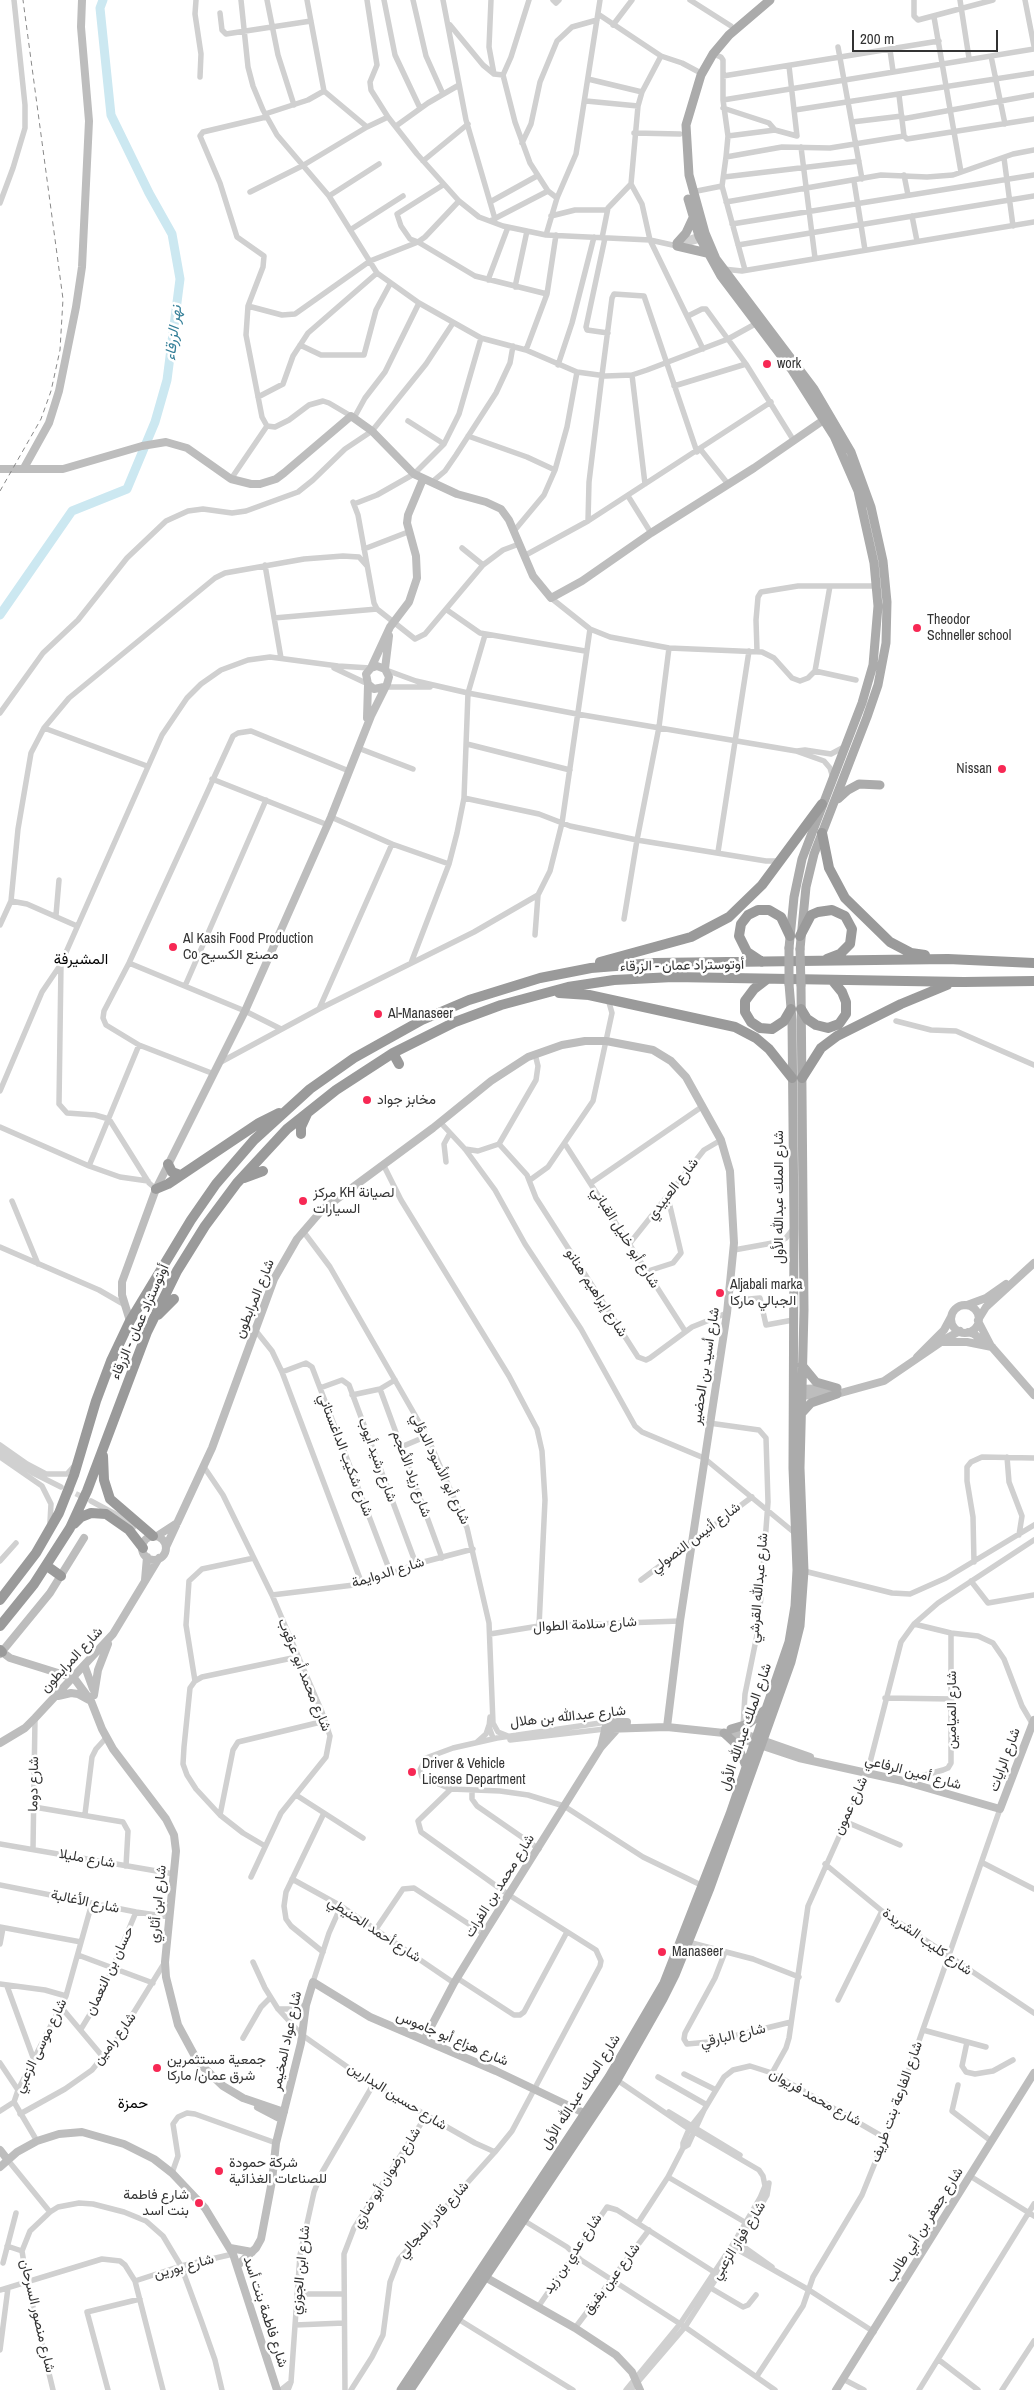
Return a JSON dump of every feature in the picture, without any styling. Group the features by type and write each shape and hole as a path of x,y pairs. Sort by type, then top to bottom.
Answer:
{"highway":[{"path":"575,971 691,937 729,917 741,907 827,806"},
{"path":"822,833 829,868 839,888 880,935 911,953 948,959"},
{"path":"763,962 747,952 739,936 741,924 748,915 764,909 776,913 795,936 811,915 818,912 832,910 845,916 852,929 850,944 840,954 822,961"},
{"name":"أوتوستراد عمان - الزرقاء","path":"0,1600 21,1574 49,1530 66,1496 80,1457 100,1387 130,1321 203,1200 242,1154 286,1110 310,1088 354,1058 422,1020 503,988 575,971 639,963 948,959 1034,963"},
{"name":"أوتوستراد عمان - الزرقاء","path":"0,1626 21,1603 47,1566 70,1528 87,1491 154,1319 190,1248 237,1183 276,1140 311,1109 393,1053 463,1018 540,994 584,984 673,977 832,981 954,982 1034,980"},
{"path":"767,979 754,988 745,1001 745,1012 750,1022 766,1029 777,1027 796,1009 816,1026 828,1028 839,1024 846,1014 846,1002 842,992 832,981"},
{"path":"540,994 572,994 608,999 715,1021 742,1030 769,1049 797,1078 818,1053 836,1036 930,990 954,982"},
{"path":"393,1053 399,1064"},
{"path":"301,1134 302,1123 311,1109"},
{"path":"156,1189 259,1123 286,1110"},
{"path":"168,1164 172,1172 180,1175"},
{"path":"237,1183 263,1170"},
{"path":"154,1319 174,1298"},
{"path":"103,1448 104,1480 110,1499 154,1536"},
{"path":"70,1528 86,1514 96,1512 106,1514 129,1530 144,1550"},
{"path":"47,1566 61,1576"}],"main road":[{"path":"761,0 731,26 707,54 697,71 683,112 680,134 680,160 693,218 703,237 731,280 775,335 851,452 883,561 887,623 878,685 848,768 827,806 798,872 795,936"},
{"path":"770,0 742,22 713,54 699,80 686,125 687,163 706,253 721,276 827,417"},
{"path":"693,218 676,245 706,253"},
{"path":"795,936 807,879 822,833 833,778 862,703 873,665 878,626 877,586 862,490"},
{"path":"839,764 848,768"},
{"path":"827,806 855,786 866,783 880,785"},
{"name":"شارع الملك عبدالله الأول","path":"795,936 790,948 789,984 796,1009"},
{"name":"شارع الملك عبدالله الأول","path":"401,2390 609,2077 660,1989 703,1886 746,1766 760,1741 768,1707 784,1660 801,1570 796,1534 797,1393 793,1320 793,1164 797,1078 796,1009 801,985 800,949 795,936"},
{"name":"شارع الملك عبدالله الأول","path":"410,2390 617,2080 666,1993 688,1942 796,1644 802,1608 801,1414 797,1393 802,1365 804,1164 797,1078"},
{"path":"793,1164 804,1164"},
{"path":"802,1365 816,1382 840,1391"},
{"path":"801,1414 811,1403 840,1391"},
{"path":"746,1766 738,1745 728,1731 753,1722 768,1707"}],"street":[{"path":"0,203 23,138 26,117 14,0"},
{"path":"24,468 48,423 59,391 76,308 82,267 89,121 81,27 82,0"},
{"path":"196,0 195,14 201,54 200,77"},
{"path":"241,0 251,80 266,115 281,142 329,196 376,273 419,303 481,338 526,350 577,372 602,375 632,375 728,339 757,323"},
{"path":"267,0 284,77 294,105"},
{"path":"308,0 324,91 367,127"},
{"path":"367,0 377,65 370,86 388,117 423,161 443,185 479,217 508,227 546,235 650,240 676,245 703,237"},
{"path":"384,0 395,55 420,108"},
{"path":"413,0 425,51 443,94"},
{"path":"443,0 459,85 490,202 492,220"},
{"path":"491,0 489,47 494,74"},
{"path":"529,0 511,57 503,74 522,143 537,176 548,191 557,198"},
{"path":"553,0 556,3 559,0"},
{"path":"546,235 557,198 576,154 586,102 600,0"},
{"path":"613,25 632,0"},
{"path":"690,0 731,26"},
{"path":"914,0 914,16 916,20 961,10 993,0"},
{"path":"960,0 969,58"},
{"path":"723,100 1034,48 1025,0"},
{"path":"220,13 224,34 245,33 311,21"},
{"path":"522,143 532,124 540,82 557,41 572,27 598,17 662,56 697,71"},
{"path":"934,17 944,62 962,172"},
{"path":"448,23 478,60 494,74 503,74"},
{"path":"723,76 939,41"},
{"path":"838,47 862,179"},
{"path":"890,50 892,71"},
{"path":"713,54 722,58 723,108 728,136 722,186 743,271"},
{"path":"662,56 642,92 638,106 634,133 631,184 642,204 650,240 703,349"},
{"path":"991,56 1005,124"},
{"path":"728,136 775,130 797,136 789,66"},
{"path":"795,110 1034,73"},
{"path":"588,78 642,92"},
{"path":"396,126 420,108 459,85"},
{"path":"267,426 262,417 246,335 248,306 263,267 264,256 237,237 218,178 200,136 202,132 266,115 324,91"},
{"path":"899,95 904,136"},
{"path":"852,122 952,110 1034,96"},
{"path":"586,102 638,106"},
{"path":"723,108 769,123 775,130"},
{"path":"250,192 302,166 367,127 388,117"},
{"path":"726,157 782,148 830,148 904,136 908,139 1034,120"},
{"path":"423,161 468,124"},
{"path":"634,133 680,134"},
{"path":"801,147 815,258"},
{"path":"726,202 881,175 927,177 953,175 1020,152 1034,150"},
{"path":"1004,158 1013,226"},
{"path":"724,177 859,161"},
{"path":"329,196 379,164"},
{"path":"904,175 908,195"},
{"path":"953,175 955,188"},
{"path":"732,224 858,202 1034,175"},
{"path":"490,202 537,176"},
{"path":"854,181 865,250"},
{"path":"608,333 587,330 586,327 604,238 607,210 631,184"},
{"path":"443,185 397,214 406,234 467,273 546,294"},
{"path":"692,192 722,186"},
{"path":"492,220 548,191"},
{"path":"350,230 403,196"},
{"path":"738,245 1034,196"},
{"path":"248,306 282,315 294,314 370,261 418,242 432,231 459,201"},
{"path":"552,216 575,210 607,210"},
{"path":"912,216 917,241"},
{"path":"723,269 743,271 1034,222"},
{"path":"488,280 508,227"},
{"path":"515,287 527,231"},
{"path":"526,350 546,294 556,235"},
{"path":"558,365 572,323 594,237"},
{"path":"731,280 743,271"},
{"path":"258,397 283,384 300,345 313,327 376,273"},
{"path":"300,345 321,355 364,355 376,310 390,284"},
{"path":"588,522 590,482 613,295 643,295 674,386 699,451 728,484"},
{"path":"0,469 63,469 158,442 173,443 187,448 231,479 251,484 276,479 352,417 385,372 419,303"},
{"path":"688,316 705,309 746,364 794,441"},
{"path":"0,712 43,654 78,620 127,558 166,521 188,511 232,513 246,511 289,497 313,480 344,449 372,431 426,364 453,322"},
{"path":"481,338 459,414 444,444 414,474 376,495 354,503 371,595 377,609 392,624 414,639 418,639 447,610 483,565 503,550 519,544"},
{"path":"432,482 445,471 500,385 510,363 513,346"},
{"path":"674,386 746,364"},
{"path":"514,531 544,495 555,470 567,427 577,372"},
{"path":"632,375 645,484"},
{"path":"267,426 275,427 282,424 315,402 330,403 372,431 414,474 457,494 496,506 507,516 539,585 551,598 590,629 627,641 669,648 757,651 774,658 795,680 808,678 814,671 830,586"},
{"path":"524,556 588,522 771,402"},
{"path":"551,598 582,581 651,533 794,441 827,417"},
{"path":"408,421 444,444"},
{"path":"231,479 267,426"},
{"path":"468,436 527,457 555,470"},
{"path":"367,725 368,685 366,674 371,668 392,624 409,602 417,578 416,556 408,532 408,515 423,479"},
{"path":"628,496 651,533"},
{"path":"364,549 408,532"},
{"path":"462,548 483,565"},
{"path":"0,925 11,901 18,829 31,753 44,728 69,698 215,578 225,573 265,565 355,556 363,560 367,566"},
{"path":"265,565 281,658"},
{"path":"757,651 756,620 758,597 761,592 787,586 877,586"},
{"path":"274,618 377,609"},
{"path":"447,610 471,629 485,635 585,651"},
{"path":"130,1321 121,1290 122,1282 156,1189 244,1011 329,821 367,725 388,680 386,670 392,624"},
{"path":"535,935 538,894 550,871 562,823 585,651 590,629"},
{"path":"412,963 449,864 464,798 468,693 485,635"},
{"path":"624,919 659,727 669,648"},
{"path":"718,852 737,740 749,651"},
{"path":"0,1091 42,992 61,964 162,735 187,698 221,670 248,660 270,657 327,665 371,668 377,666 445,688 468,693 576,714 797,751 824,761 830,768 833,778"},
{"path":"327,665 377,689 384,687 445,688"},
{"path":"814,671 856,680"},
{"path":"44,728 147,766"},
{"path":"214,1074 139,1045 109,1028 103,1018 104,1010 129,963 229,742 238,732 251,731 349,772"},
{"path":"467,744 570,770"},
{"path":"797,751 805,750 831,754 839,751 846,745"},
{"path":"358,748 413,769"},
{"path":"212,779 266,800 449,864"},
{"path":"464,798 542,815 562,823 637,840 766,861 780,861"},
{"path":"185,986 266,800"},
{"path":"319,1009 392,844"},
{"path":"766,861 771,872"},
{"path":"56,916 59,880"},
{"path":"219,1063 319,1009 474,932 538,894"},
{"path":"11,901 27,904 77,926"},
{"path":"129,963 244,1011 281,1029"},
{"path":"61,964 59,1104 67,1113 95,1115 109,1119 148,1181 156,1189"},
{"path":"530,1180 548,1167 593,1101 612,1013 608,999"},
{"path":"612,1013 623,1002"},
{"path":"896,1021 931,1030 956,1031 1034,1065"},
{"name":"شارع المرابطون","path":"0,1743 25,1728 85,1667 113,1634 160,1558 204,1467 274,1279 303,1231 337,1197 440,1122 491,1081 535,1054 574,1042 606,1041"},
{"name":"شارع أسيد بن الحضير","path":"606,1041 645,1047 662,1054 686,1077 721,1140 730,1171 734,1250 727,1314 680,1621 668,1725"},
{"path":"90,1166 139,1045"},
{"path":"465,1150 485,1150 500,1144 538,1077 535,1054"},
{"path":"591,1184 703,1106"},
{"path":"440,1122 465,1150 495,1190 530,1252 569,1309 635,1426 642,1432 704,1458 796,1534"},
{"path":"0,1127 120,1177 148,1181"},
{"path":"446,1162 444,1144 450,1133"},
{"name":"شارع العبيدي","path":"630,1243 668,1198 704,1150 721,1140"},
{"name":"شارع إبراهيم هنانو","path":"500,1144 516,1159 530,1180 545,1211 638,1357 646,1360 700,1322 727,1314"},
{"name":"شارع أبو خليل القباني","path":"565,1144 630,1243 645,1272 685,1331"},
{"path":"383,1164 401,1200 509,1376 537,1429 542,1451 545,1500 539,1626"},
{"path":"645,1272 674,1263 681,1253 668,1198"},
{"path":"12,1200 38,1264"},
{"path":"778,1242 789,1235 794,1228"},
{"name":"شارع أبو الأسود الدؤلي","path":"303,1231 330,1267 427,1436 467,1528 490,1634 492,1706"},
{"path":"734,1250 778,1242 788,1243 794,1248"},
{"path":"0,1247 98,1290 125,1305 141,1302"},
{"path":"797,1393 840,1391 872,1386 884,1382 941,1342 975,1328 986,1307 1034,1263"},
{"path":"916,1359 918,1353 944,1330 956,1308 986,1298 1019,1276"},
{"path":"728,1301 760,1298 766,1325 793,1320"},
{"path":"967,1305 977,1312 978,1320 992,1346 1034,1395"},
{"path":"951,1317 954,1327 974,1334 992,1346"},
{"path":"256,1331 272,1351 282,1372 362,1584"},
{"path":"941,1342 967,1342 992,1346"},
{"name":"شارع شكيب الداغستاني","path":"282,1372 308,1364 312,1367 391,1574"},
{"path":"320,1388 345,1381 352,1395 380,1389 395,1380"},
{"name":"شارع زياد الأعجم","path":"380,1389 442,1558"},
{"name":"شارع رشيد أيوب","path":"352,1395 416,1564"},
{"name":"شارع عبدالله القرشي","path":"710,1423 757,1430 764,1434 767,1509 758,1630 746,1683 744,1726"},
{"path":"401,1447 427,1436"},
{"path":"0,1445 39,1472 53,1476 67,1474 80,1457"},
{"path":"0,1451 33,1473 62,1487"},
{"path":"0,1457 20,1472 37,1481 46,1491 51,1504 49,1530"},
{"path":"974,1562 973,1517 967,1482 967,1467 971,1462 982,1457 1034,1458"},
{"path":"1007,1457 1010,1482 1022,1516 1019,1535"},
{"name":"شارع محمد أبو عرقوب","path":"204,1467 223,1495 272,1595 330,1736 326,1757 277,1820 251,1877"},
{"name":"شارع أنيس النصولي","path":"641,1580 752,1497"},
{"path":"91,1501 113,1511 132,1527 163,1540 166,1547"},
{"path":"144,1550 154,1536 177,1523"},
{"path":"801,1570 902,1594 920,1591 974,1562 1034,1525"},
{"path":"132,1527 144,1550 160,1558"},
{"path":"74,1678 10,1658 1,1652 39,1608 84,1538"},
{"name":"شارع عمون","path":"772,2073 786,2048 799,1977 806,1910 844,1821 867,1774 899,1646 914,1624 938,1603 1034,1540"},
{"path":"0,1561 16,1543"},
{"name":"شارع الدوايمة","path":"272,1595 362,1584 416,1564 473,1549"},
{"name":"شارع المرابطون","path":"144,1550 145,1580"},
{"path":"195,1681 186,1625 189,1581 202,1568 254,1558"},
{"path":"971,1581 988,1603 1034,1595"},
{"name":"شارع سلامة الطوال","path":"490,1634 539,1626 680,1621"},
{"path":"914,1624 951,1633 978,1636 993,1643 1004,1659 1022,1706 1033,1721"},
{"name":"شارع الميامين","path":"903,1781 948,1768 952,1752 951,1633"},
{"path":"56,1696 70,1693 78,1694 93,1702 100,1664 113,1634"},
{"path":"264,1846 220,1815 192,1785 183,1764 190,1688 195,1681 202,1677 298,1657"},
{"name":"شارع ابن أثاري","path":"85,1667 93,1702 106,1738 172,1828 176,1851 165,1962 170,1999 178,2025 193,2054 210,2075 223,2086 243,2098 282,2115"},
{"name":"شارع ابن أثاري","path":"74,1678 93,1702"},
{"path":"886,1698 952,1699"},
{"path":"475,1743 483,1736 489,1723 492,1706"},
{"path":"492,1706 495,1728 500,1733 508,1736"},
{"name":"شارع دوما","path":"33,1849 35,1718"},
{"path":"220,1815 233,1750 238,1742 325,1721"},
{"name":"شارع الرايات","path":"1000,1809 1013,1780 1033,1721"},
{"path":"489,1723 493,1738"},
{"name":"شارع عبدالله بن هلال","path":"451,1789 422,1778 420,1770 426,1758 493,1738 606,1726 668,1725 728,1731 760,1741"},
{"name":"شارع عبدالله بن هلال","path":"493,1738 499,1741 606,1726 618,1728 668,1725"},
{"name":"شارع محمد بن الفرات","path":"601,1747 606,1726"},
{"name":"شارع محمد بن الفرات","path":"424,2040 484,1934 601,1747 618,1728"},
{"path":"85,1814 92,1757 96,1748 106,1738"},
{"name":"شارع أمين الرفاعي","path":"760,1741 798,1758 903,1781 1000,1809"},
{"path":"567,1932 509,1895 419,1829 418,1821 451,1789 528,1795 564,1806 643,1856 703,1886"},
{"path":"472,1790 472,1799 477,1806 538,1849"},
{"path":"296,1795 363,1838"},
{"path":"34,1807 120,1820 126,1824 128,1831 126,1866"},
{"name":"شارع الفارعة بنت طريف","path":"757,2376 803,2306 816,2272 859,2202 885,2138 924,2030 1000,1809"},
{"path":"322,1952 286,1919 284,1906 292,1879 324,1813"},
{"path":"844,1821 900,1845"},
{"name":"شارع مليلا","path":"0,1844 174,1874"},
{"path":"983,1863 1034,1889"},
{"name":"شارع كليب الشريدة","path":"825,1864 882,1911 1034,2013"},
{"name":"شارع أحمد الحنيطي","path":"292,1879 341,1906 456,1981 514,2015 520,2015 524,2012 567,1932"},
{"name":"شارع الأغالبة","path":"0,1885 136,1912 170,1916"},
{"path":"376,1929 402,1889 414,1888 484,1934"},
{"name":"شارع موسى الزعبي","path":"0,2111 14,2102 18,2090 66,1996 92,1902"},
{"name":"شارع عواد المخيمر","path":"238,2265 252,2252 261,2239 272,2181 276,2143 302,2035 306,2005 322,1952 341,1906"},
{"path":"838,2000 882,1911"},
{"name":"حسان بن النعمان","path":"81,2029 94,2010 136,1912"},
{"path":"0,1944 1,1927 81,1942"},
{"name":"شارع قادر المجالي","path":"351,2390 372,2357 383,2335 390,2282 399,2259 496,2152 512,2131 600,1966 600,1954 567,1932"},
{"path":"688,1942 753,1959 799,1977"},
{"name":"شارع البارقي","path":"725,1952 716,1978 684,2033 684,2039 687,2044 709,2042 791,2022"},
{"path":"78,1955 153,1983"},
{"name":"شارع رامين","path":"20,2114 92,2070 118,2038 165,1962"},
{"name":"شارع حسين البدارين","path":"253,1962 270,1998 302,2035 373,2085 426,2116 496,2152"},
{"name":"شارع هزاع أبو جاموس","path":"313,1982 370,2017 584,2113"},
{"path":"0,1984 45,1990 66,1996"},
{"path":"7,1986 34,2060"},
{"path":"243,2038 261,2007 270,1998"},
{"path":"278,2009 292,2009 306,2005"},
{"path":"61,2007 103,2057"},
{"path":"924,2030 986,2047"},
{"path":"967,2042 962,2066 966,2072 975,2074 993,2071 1013,2060"},
{"path":"0,2063 18,2090"},
{"name":"شارع محمد فريوان","path":"638,2223 668,2176 683,2148 688,2145 693,2128 716,2090 728,2073 733,2070 750,2066 772,2073 885,2138"},
{"name":"شارع جعفر بن أبي طالب","path":"836,2390 874,2332 1034,2073"},
{"path":"684,2074 716,2090"},
{"path":"658,2077 705,2108"},
{"name":"شارع فواز الزعبي","path":"617,2080 756,2169 763,2176 764,2191 735,2245 682,2326 635,2385 626,2390"},
{"name":"شارع ابن الجوزي","path":"288,2390 300,2255 307,2219 321,2174 373,2085"},
{"path":"958,2085 952,2109 954,2114 991,2141"},
{"name":"شارع موسى الزعبي","path":"14,2102 37,2141"},
{"path":"172,2173 178,2156 173,2124 178,2117 186,2113 195,2114 276,2143"},
{"name":"شارع رضوان أبو ضاري","path":"345,2390 344,2254 354,2228 426,2116"},
{"name":"شارع فاطمة بنت أسد","path":"0,2167 7,2159 37,2141 71,2132 96,2134 142,2152 172,2173 204,2208 232,2251 279,2390"},
{"path":"0,2150 50,2212"},
{"path":"668,2176 747,2223"},
{"path":"970,2176 1031,2214"},
{"name":"شارع منصور السرحان","path":"52,2390 26,2282 22,2251 30,2231 50,2212 64,2206 79,2203 93,2204 124,2212 146,2222 159,2232 181,2266 210,2342 222,2390"},
{"path":"919,2390 1031,2214 1034,2204"},
{"name":"شارع عدي بن زيد","path":"538,2307 607,2207 617,2210 714,2272"},
{"path":"3,2263 16,2213"},
{"path":"523,2220 776,2390"},
{"name":"شارع عين بقيق","path":"575,2328 649,2230"},
{"path":"735,2245 874,2332"},
{"name":"شارع فواز الزعبي","path":"708,2286 714,2272 735,2245"},
{"path":"7,2246 22,2251"},
{"path":"232,2251 252,2252"},
{"name":"شارع بورين","path":"135,2281 232,2251"},
{"path":"0,2290 109,2258 125,2265 135,2281 163,2390"},
{"path":"485,2278 575,2328 612,2354 629,2368 635,2385"},
{"path":"708,2286 743,2307 748,2305 756,2295"},
{"path":"0,2350 8,2288"},
{"path":"297,2294 344,2294"},
{"path":"108,2390 87,2312 140,2298"},
{"path":"458,2319 574,2390"},
{"path":"295,2325 344,2323"},
{"path":"1002,2390 1034,2341"},
{"path":"938,2360 978,2390"},
{"path":"843,2379 864,2390"},
{"path":"279,2390 290,2382"}],"waterway":[{"name":"نهر الزرقاء","path":"0,615 72,511 127,489 155,422 167,380 180,279 172,234 149,193 111,115 100,8 103,0"}],"tunnel":[{"path":"68,1490 87,1499"}],"railway":[{"path":"0,491 41,419 51,391 60,350 63,299 23,0"}],"place":[{"name":"work","path":"767,364"},
{"name":"Theodor Schneller school","path":"917,628"},
{"name":"Nissan","path":"1002,769"},
{"name":"Al Kasih Food Production Co مصنع الكسيح","path":"173,947"},
{"name":"Al-Manaseer","path":"378,1014"},
{"name":"مخابز جواد","path":"367,1100"},
{"name":"مركز KH لصيانة السيارات","path":"303,1201"},
{"name":"Aljabali marka الجبالي ماركا","path":"720,1293"},
{"name":"Driver & Vehicle License Department","path":"412,1772"},
{"name":"Manaseer","path":"662,1952"},
{"name":"جمعية مستثمرين شرق عمان/ ماركا","path":"157,2068"},
{"name":"شركة حمودة للصناعات الغذائية","path":"219,2171"},
{"name":"شارع فاطمة بنت اسد","path":"199,2203"}],"district":[{"name":"المشيرفة","path":"81,960"},
{"name":"حمزة","path":"133,2104"}]}
